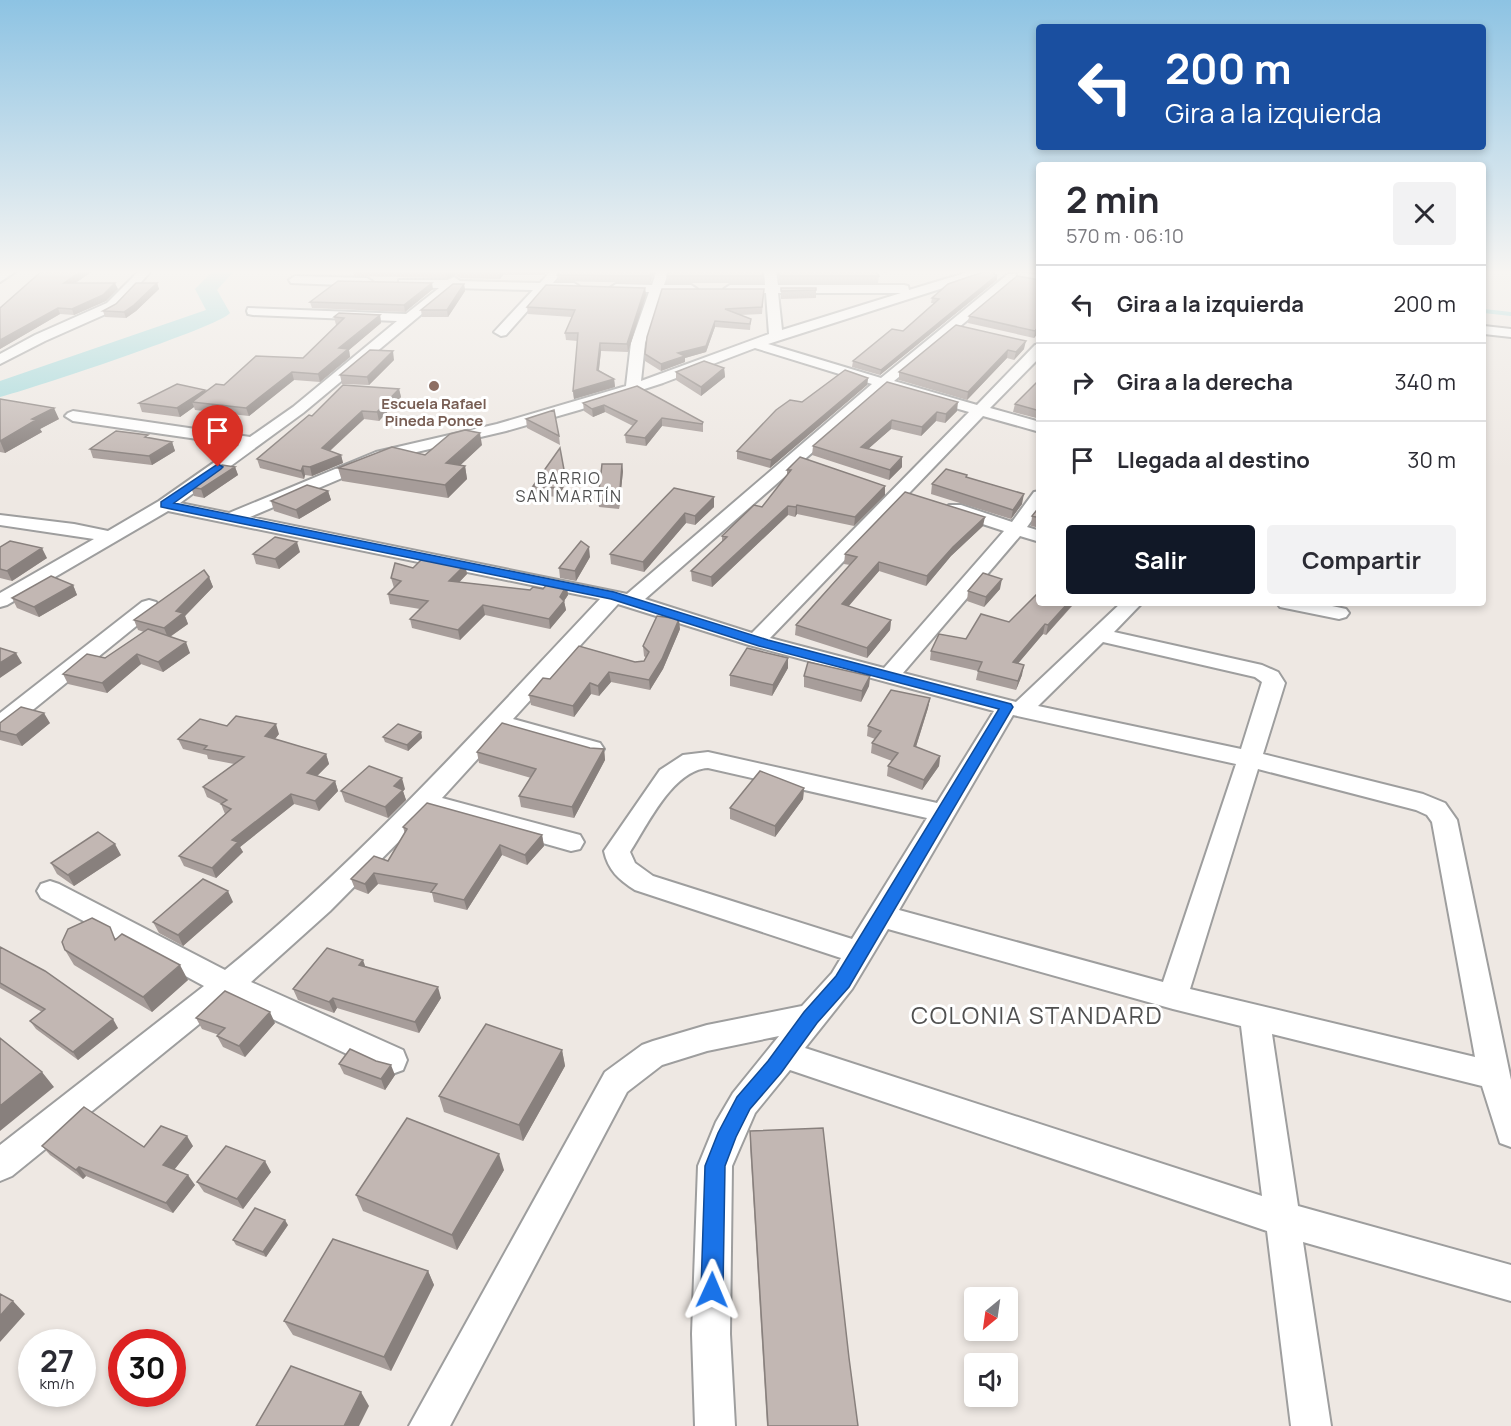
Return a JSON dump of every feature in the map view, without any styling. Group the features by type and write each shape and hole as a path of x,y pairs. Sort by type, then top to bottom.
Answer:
{"street":[{"path":"0,360 44,337"},
{"path":"0,601 165,505 298,410 385,337"},
{"path":"633,388 640,337"},
{"path":"232,518 382,455 500,428 633,388 775,337"},
{"path":"0,1165 226,984 319,905 391,836 497,722 580,647 622,598 796,458 940,337"},
{"path":"755,344 1036,426"},
{"path":"756,640 979,410 1036,345"},
{"path":"73,416 253,442"},
{"path":"796,458 817,465"},
{"path":"880,485 921,498"},
{"path":"889,676 1016,529 1036,502"},
{"path":"165,505 622,598 756,640 1014,708 1250,759 1423,803 1436,810 1444,820 1494,1075 1511,1131"},
{"path":"942,505 1036,536"},
{"path":"0,520 64,527 111,537"},
{"path":"0,725 149,606"},
{"path":"715,1426 711,1334 715,1166 728,1133 744,1103 842,981 943,813 1014,708 1099,635 1129,606"},
{"path":"1303,606 1339,613"},
{"path":"1099,635 1252,670 1270,677 1274,683 1173,997"},
{"path":"497,722 592,749"},
{"path":"860,953 644,883 623,867 618,861 616,851 668,776 691,761 708,760 943,813"},
{"path":"423,801 571,842"},
{"path":"50,891 226,984 392,1060"},
{"path":"881,916 1173,997 1494,1075"},
{"path":"429,1426 615,1082 653,1054 707,1038 811,1017"},
{"path":"1255,1018 1311,1426"},
{"path":"784,1054 1282,1219 1511,1283"}],"building":[{"path":"325,337 353,337 339,348 348,349 318,374 292,372 246,408 192,402 216,384 224,385 256,356 303,358"},
{"path":"578,337 629,337 627,344 600,343 597,370 614,379 573,391"},
{"path":"647,337 709,337 706,346 678,353 685,356 661,364 645,354"},
{"path":"883,337 922,337 881,370 853,361"},
{"path":"942,337 1007,337 1026,341 1016,352 1008,350 968,392 899,372"},
{"path":"370,350 393,351 367,377 340,375"},
{"path":"704,361 724,368 701,387 676,372"},
{"path":"845,370 868,378 771,460 737,451 776,410 790,400 802,402"},
{"path":"887,382 958,402 946,414 937,412 922,427 892,420 861,447 902,457 890,470 813,446"},
{"path":"1036,383 1036,410 1015,404"},
{"path":"177,384 205,390 177,408 139,403"},
{"path":"343,385 399,389 377,412 362,411 322,448 341,455 310,467 303,466 301,471 257,459 309,415 312,416"},
{"path":"637,386 703,422 702,424 662,418 645,438 625,435 637,421 604,405 592,409 583,403"},
{"path":"0,399 54,408 32,419 36,420 0,441"},
{"path":"554,410 559,436 526,419"},
{"path":"465,430 480,433 446,463 465,466 445,485 338,468 392,447 425,455 450,434"},
{"path":"116,431 148,435 145,437 172,442 149,456 90,449"},
{"path":"560,448 565,475 557,488 533,486"},
{"path":"800,457 885,486 855,517 797,505 796,507 788,506 711,577 691,571 727,537 722,536 754,505 762,507 791,470 787,470"},
{"path":"602,464 622,464 619,502 598,500"},
{"path":"222,465 235,467 201,489 191,487"},
{"path":"946,469 1024,494 1013,510 932,484"},
{"path":"307,485 328,491 296,510 271,501"},
{"path":"674,488 714,497 695,516 685,513 643,562 610,554"},
{"path":"905,492 985,517 927,576 879,562 842,604 891,620 867,648 796,625 857,557 845,554"},
{"path":"275,537 297,542 275,559 253,554"},
{"path":"10,541 42,548 7,571 0,569 0,547"},
{"path":"581,541 589,547 575,571 559,568"},
{"path":"424,557 465,565 449,581 530,590 533,587 543,589 549,582 567,585 560,597 564,601 549,619 483,605 458,630 410,619 428,601 388,594 401,581 391,578 395,563 413,568"},
{"path":"204,570 209,577 176,611 183,613 164,628 134,620"},
{"path":"983,573 1002,579 986,597 968,591"},
{"path":"51,576 73,585 34,607 12,598"},
{"path":"1036,595 1036,606 1065,606 1048,625 1045,624 1013,662 1024,665 1018,681 978,671 982,662 931,651 939,634 966,639 981,614 1009,622"},
{"path":"657,616 679,619 662,659 649,680 609,672 598,686 590,683 573,706 529,695 543,678 550,679 579,646 635,662 644,661 649,652 643,646"},
{"path":"148,629 186,642 158,662 137,654 102,683 63,674 87,654 105,658"},
{"path":"0,648 16,653 0,663"},
{"path":"747,648 788,658 773,685 730,675"},
{"path":"808,662 870,676 862,691 804,676"},
{"path":"891,690 930,698 914,746 940,756 924,780 888,766 898,753 872,743 881,731 868,726"},
{"path":"21,707 44,713 16,735 0,731 0,723"},
{"path":"236,716 276,724 265,736 326,754 307,773 335,781 315,801 291,794 232,840 238,842 212,868 179,856 231,809 221,804 227,800 203,787 244,757 204,749 207,746 178,739 200,719 227,726"},
{"path":"502,723 590,748 604,749 572,807 519,796 536,769 477,752"},
{"path":"398,724 421,732 407,745 383,737"},
{"path":"369,766 402,778 394,786 403,790 385,807 341,791"},
{"path":"760,771 804,788 775,826 730,808"},
{"path":"427,803 542,835 525,855 500,845 464,900 431,892 437,884 374,873 365,884 351,879 374,856 388,861 407,829 403,827"},
{"path":"98,832 115,844 68,875 51,863"},
{"path":"203,879 228,891 178,935 153,922"},
{"path":"92,918 110,927 115,940 122,934 180,965 143,997 65,950 62,942 68,929"},
{"path":"0,947 45,971 113,1019 73,1052 30,1021 45,1009 0,983"},
{"path":"327,948 363,960 359,965 438,987 415,1022 333,998 329,1002 293,989"},
{"path":"225,991 270,1012 239,1046 217,1036 225,1028 196,1018"},
{"path":"486,1024 562,1050 519,1125 439,1096"},
{"path":"0,1038 42,1072 0,1106"},
{"path":"350,1049 391,1065 381,1079 339,1064"},
{"path":"84,1107 144,1147 161,1126 187,1136 163,1165 188,1175 166,1203 79,1167 76,1170 42,1146"},
{"path":"407,1118 499,1154 452,1235 356,1195"},
{"path":"823,1128 858,1426 768,1426 750,1131"},
{"path":"226,1146 265,1161 237,1199 197,1182"},
{"path":"255,1208 285,1220 263,1252 233,1240"},
{"path":"333,1239 428,1271 384,1357 284,1321"},
{"path":"0,1294 13,1301 0,1316"},
{"path":"291,1366 361,1392 344,1426 256,1426"}],"waterway":[{"path":"0,389 156,337"}],"place":[{"name":"Escuela Rafael Pineda Ponce","path":"434,386"}],"district":[{"name":"BARRIO SAN MARTÍN","path":"569,487"},
{"name":"COLONIA STANDARD","path":"1037,1016"}],"route":[{"path":"218,467 165,505 614,596 764,643 1007,707 842,981 744,1103 728,1133 715,1166 712,1290"}]}
